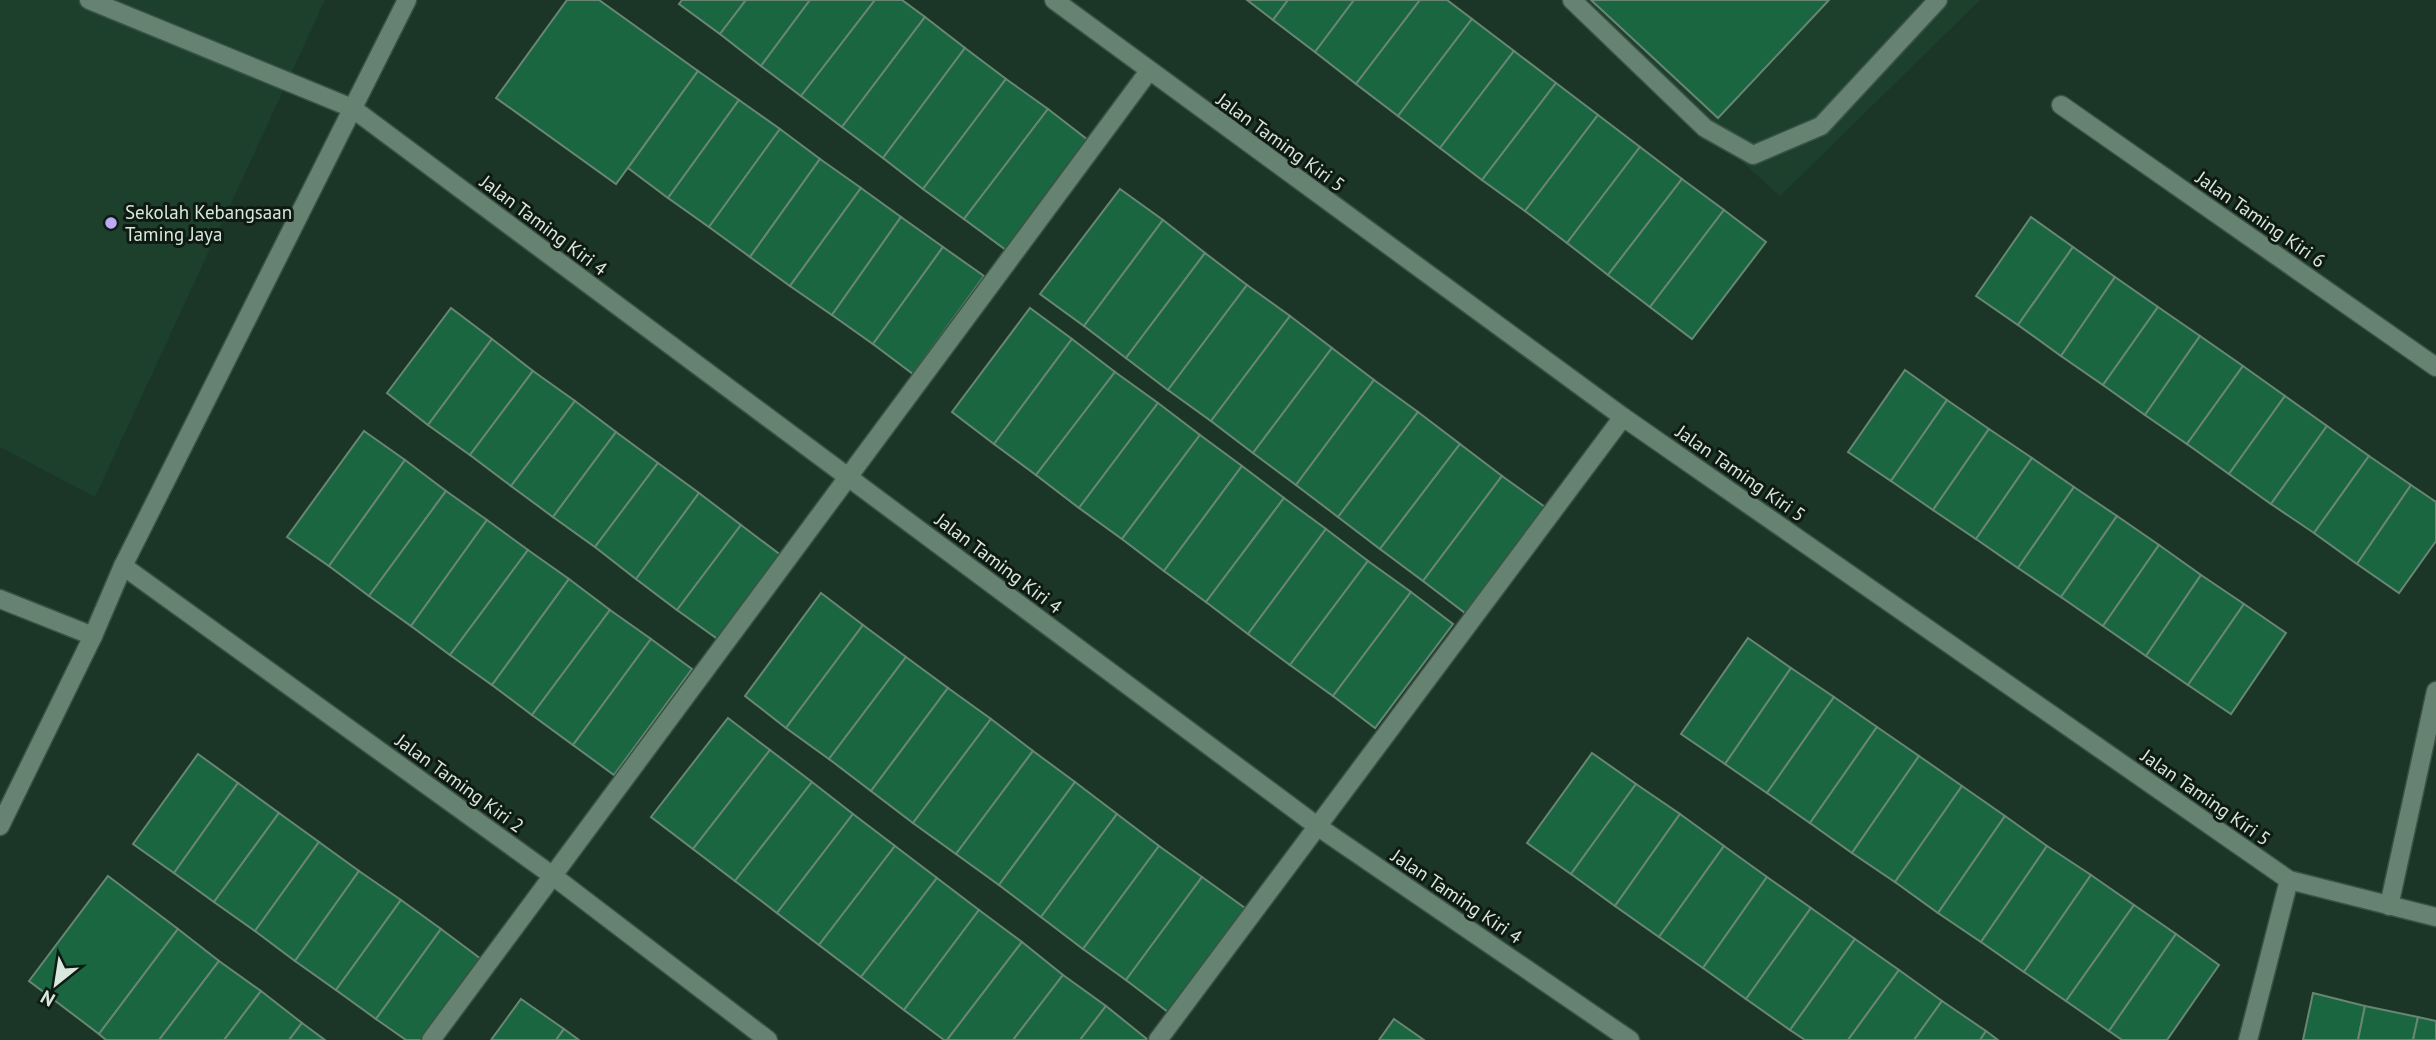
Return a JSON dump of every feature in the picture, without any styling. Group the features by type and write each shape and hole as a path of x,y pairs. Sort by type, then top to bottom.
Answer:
{"street":[{"name":"Jalan Taming Kiri 4","path":"89,0 352,108 1317,826 1630,1040"},
{"path":"0,826 93,636 123,566 407,0"},
{"name":"Jalan Taming Kiri 5","path":"1054,0 1623,417 2289,880 2436,917"},
{"path":"1572,0 1705,128 1753,155 1821,126 1938,0"},
{"path":"431,1040 1149,71"},
{"name":"Jalan Taming Kiri 6","path":"2061,105 2436,367"},
{"path":"1158,1040 1623,417"},
{"name":"Jalan Taming Kiri 2","path":"123,566 552,876 768,1040"},
{"path":"0,599 93,636"},
{"path":"2389,906 2436,691"},
{"path":"2248,1040 2289,880"}],"shaded area":[{"name":"Sekolah Kebangsaan Taming Jaya","path":"0,0 325,0 95,497 0,447"},
{"path":"1563,0 1980,0 1780,196"}],"building":[{"path":"567,0 599,0 698,71 616,184 496,98"},
{"path":"682,0 746,0 720,34 679,4"},
{"path":"746,0 810,0 761,66 720,34"},
{"path":"810,0 875,0 801,96 761,66"},
{"path":"875,0 902,0 925,17 842,127 801,96"},
{"path":"1247,0 1288,0 1273,20"},
{"path":"1288,0 1354,0 1315,52 1273,20"},
{"path":"1354,0 1420,0 1356,84 1315,52"},
{"path":"1420,0 1447,0 1472,19 1398,116 1356,84"},
{"path":"1591,0 1829,0 1718,118"},
{"path":"925,17 965,48 883,158 842,127"},
{"path":"1472,19 1514,51 1440,148 1398,116"},
{"path":"965,48 1006,79 923,189 883,158"},
{"path":"1514,51 1556,83 1482,180 1440,148"},
{"path":"698,71 739,100 668,198 628,168"},
{"path":"1006,79 1048,109 964,219 923,189"},
{"path":"1556,83 1598,115 1525,211 1482,180"},
{"path":"739,100 780,129 709,227 668,198"},
{"path":"1048,109 1088,140 1006,250 964,219"},
{"path":"1598,115 1640,147 1567,243 1525,211"},
{"path":"780,129 820,159 750,257 709,227"},
{"path":"1640,147 1682,179 1608,275 1567,243"},
{"path":"820,159 861,188 790,286 750,257"},
{"path":"1682,179 1724,210 1650,307 1608,275"},
{"path":"861,188 901,217 832,315 790,286"},
{"path":"1120,189 1163,220 1084,326 1040,294"},
{"path":"1724,210 1766,242 1692,339 1650,307"},
{"path":"901,217 943,247 873,344 832,315"},
{"path":"2031,217 2073,247 2018,325 1976,296"},
{"path":"1163,220 1205,253 1126,358 1084,326"},
{"path":"943,247 984,276 913,374 873,344"},
{"path":"2073,247 2115,277 2061,356 2018,325"},
{"path":"1205,253 1247,285 1168,390 1126,358"},
{"path":"2115,277 2158,307 2103,385 2061,356"},
{"path":"1247,285 1290,316 1211,421 1168,390"},
{"path":"2158,307 2200,336 2145,415 2103,385"},
{"path":"451,308 492,339 428,425 387,393"},
{"path":"1030,308 1072,339 994,444 952,412"},
{"path":"1290,316 1332,348 1253,453 1211,421"},
{"path":"2200,336 2243,366 2187,444 2145,415"},
{"path":"492,339 533,371 470,455 428,425"},
{"path":"1072,339 1115,372 1036,475 994,444"},
{"path":"1332,348 1374,380 1296,485 1253,453"},
{"path":"2243,366 2285,396 2229,474 2187,444"},
{"path":"1905,370 1947,400 1891,481 1848,452"},
{"path":"533,371 575,401 511,486 470,455"},
{"path":"1115,372 1158,403 1079,508 1036,475"},
{"path":"1374,380 1418,412 1338,517 1296,485"},
{"path":"2285,396 2327,426 2271,504 2229,474"},
{"path":"1947,400 1989,429 1933,510 1891,481"},
{"path":"575,401 616,432 553,517 511,486"},
{"path":"1158,403 1200,435 1122,539 1079,508"},
{"path":"1418,412 1460,444 1380,549 1338,517"},
{"path":"2327,426 2369,456 2314,533 2271,504"},
{"path":"1989,429 2032,458 1976,539 1933,510"},
{"path":"364,431 405,460 329,566 287,537"},
{"path":"616,432 658,463 595,547 553,517"},
{"path":"1200,435 1242,466 1164,571 1122,539"},
{"path":"1460,444 1502,476 1423,581 1380,549"},
{"path":"2369,456 2411,485 2357,564 2314,533"},
{"path":"2032,458 2074,487 2018,568 1976,539"},
{"path":"405,460 446,491 369,596 329,566"},
{"path":"658,463 699,493 636,579 595,547"},
{"path":"1242,466 1284,498 1206,602 1164,571"},
{"path":"1502,476 1545,507 1465,613 1423,581"},
{"path":"2411,485 2436,502 2436,541 2399,593 2357,564"},
{"path":"2074,487 2117,516 2061,597 2018,568"},
{"path":"446,491 487,520 411,626 369,596"},
{"path":"699,493 741,525 677,610 636,579"},
{"path":"1284,498 1326,529 1248,634 1206,602"},
{"path":"2117,516 2159,545 2103,626 2061,597"},
{"path":"487,520 528,550 450,655 411,626"},
{"path":"741,525 782,556 719,640 677,610"},
{"path":"1326,529 1368,561 1290,665 1248,634"},
{"path":"2159,545 2201,575 2146,656 2103,626"},
{"path":"528,550 569,579 492,685 450,655"},
{"path":"1368,561 1411,592 1333,696 1290,665"},
{"path":"2201,575 2244,604 2188,685 2146,656"},
{"path":"569,579 610,610 532,715 492,685"},
{"path":"1411,592 1453,624 1375,728 1333,696"},
{"path":"821,593 863,625 786,728 745,696"},
{"path":"2244,604 2286,633 2231,714 2188,685"},
{"path":"610,610 651,639 573,745 532,715"},
{"path":"863,625 906,657 829,759 786,728"},
{"path":"1748,638 1791,668 1725,764 1681,734"},
{"path":"651,639 692,669 614,775 573,745"},
{"path":"906,657 948,688 871,791 829,759"},
{"path":"1791,668 1834,697 1767,793 1725,764"},
{"path":"948,688 991,719 913,823 871,791"},
{"path":"1834,697 1877,727 1810,823 1767,793"},
{"path":"728,718 770,750 693,849 651,817"},
{"path":"991,719 1033,751 956,854 913,823"},
{"path":"1877,727 1919,756 1852,853 1810,823"},
{"path":"770,750 812,782 735,881 693,849"},
{"path":"1033,751 1075,782 999,885 956,854"},
{"path":"1592,753 1636,784 1571,874 1527,843"},
{"path":"198,754 238,783 174,873 133,844"},
{"path":"1919,756 1962,786 1895,882 1852,853"},
{"path":"812,782 853,814 777,913 735,881"},
{"path":"1075,782 1117,814 1041,917 999,885"},
{"path":"238,783 279,813 214,902 174,873"},
{"path":"1636,784 1680,814 1615,906 1571,874"},
{"path":"1962,786 2005,816 1938,913 1895,882"},
{"path":"279,813 319,842 255,931 214,902"},
{"path":"853,814 895,846 819,945 777,913"},
{"path":"1117,814 1159,846 1083,949 1041,917"},
{"path":"1680,814 1724,846 1659,937 1615,906"},
{"path":"2005,816 2047,846 1981,942 1938,913"},
{"path":"319,842 359,871 295,961 255,931"},
{"path":"895,846 937,878 861,977 819,945"},
{"path":"1159,846 1202,877 1126,980 1083,949"},
{"path":"1724,846 1767,877 1703,968 1659,937"},
{"path":"2047,846 2091,875 2024,972 1981,942"},
{"path":"359,871 401,900 336,990 295,961"},
{"path":"2091,875 2134,905 2066,1001 2024,972"},
{"path":"108,876 178,929 99,1034 29,981"},
{"path":"1202,877 1245,908 1168,1012 1126,980"},
{"path":"1767,877 1811,908 1746,999 1703,968"},
{"path":"937,878 979,910 904,1010 861,977"},
{"path":"401,900 441,929 376,1019 336,990"},
{"path":"2134,905 2176,934 2109,1031 2066,1001"},
{"path":"1811,908 1855,939 1790,1030 1746,999"},
{"path":"979,910 1022,942 947,1040 944,1040 904,1010"},
{"path":"178,929 219,961 159,1040 106,1040 99,1034"},
{"path":"441,929 481,959 423,1040 406,1040 376,1019"},
{"path":"2176,934 2219,965 2167,1040 2122,1040 2109,1031"},
{"path":"1855,939 1899,970 1848,1040 1805,1040 1790,1030"},
{"path":"1022,942 1063,975 1013,1040 947,1040"},
{"path":"219,961 261,991 224,1040 159,1040"},
{"path":"1899,970 1942,1001 1914,1040 1848,1040"},
{"path":"1063,975 1106,1006 1080,1040 1013,1040"},
{"path":"261,991 302,1023 289,1040 224,1040"},
{"path":"2313,993 2365,1006 2358,1040 2303,1040"},
{"path":"521,999 564,1029 556,1040 491,1040"},
{"path":"1942,1001 1986,1031 1980,1040 1914,1040"},
{"path":"1106,1006 1147,1039 1080,1040"},
{"path":"2365,1006 2418,1017 2413,1040 2358,1040"},
{"path":"2418,1017 2436,1021 2436,1040 2413,1040"},
{"path":"1394,1019 1424,1040 1379,1040"},
{"path":"302,1023 325,1040 289,1040"},
{"path":"564,1029 579,1040 556,1040"},
{"path":"1986,1031 1998,1040 1980,1040"}],"place":[{"name":"Sekolah Kebangsaan Taming Jaya","path":"111,223"}]}
